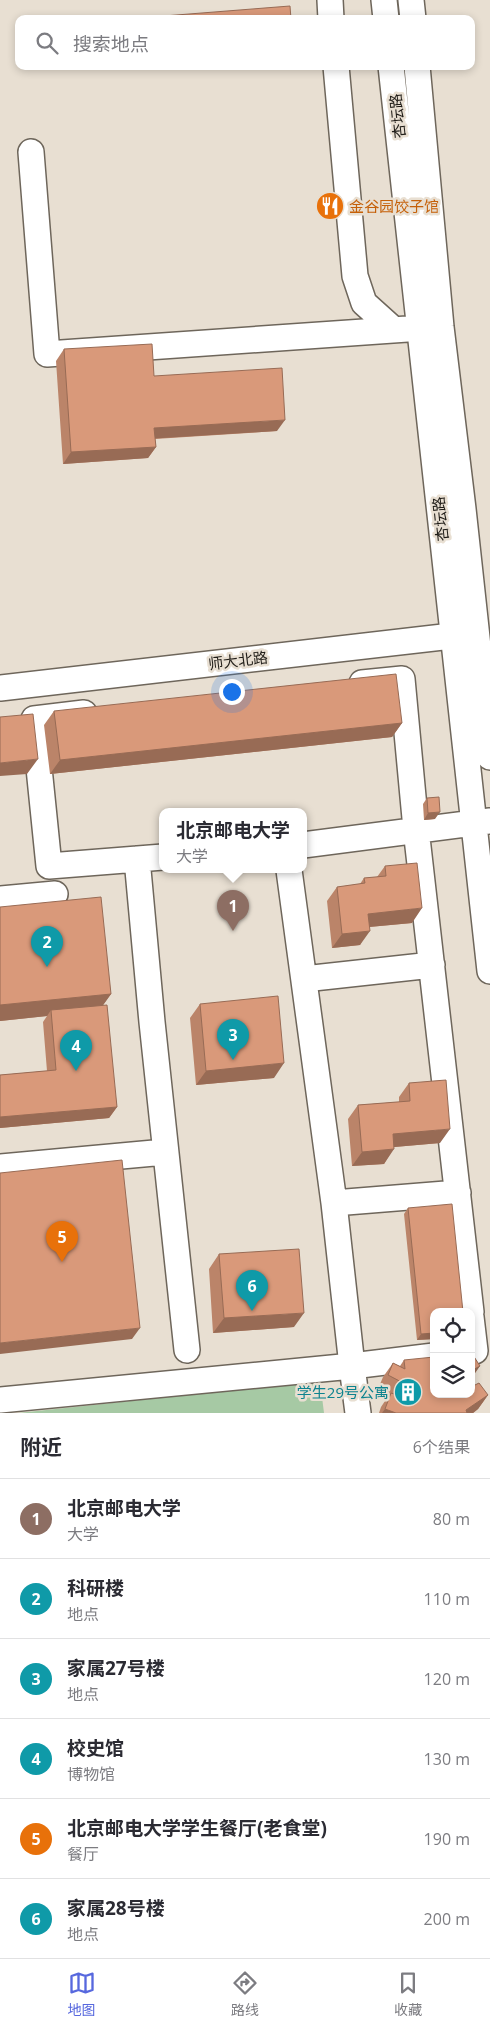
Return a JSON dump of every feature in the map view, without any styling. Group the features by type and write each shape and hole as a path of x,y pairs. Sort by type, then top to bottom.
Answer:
{"street":[{"path":"330,0 331,15"},
{"path":"384,0 386,15"},
{"path":"411,0 413,15"},
{"path":"336,70 355,276 364,303 394,330"},
{"name":"杏坛路","path":"392,70 430,327 463,509 473,633 490,971"},
{"name":"杏坛路","path":"417,70 430,327"},
{"path":"31,152 47,354 430,327"},
{"name":"杏坛路","path":"473,633 490,757"},
{"name":"师大北路","path":"0,688 473,633"},
{"path":"342,685 402,678 416,830 471,1308"},
{"path":"104,711 34,719 49,866 159,857"},
{"path":"307,844 482,822"},
{"path":"137,859 165,1152 187,1350"},
{"path":"289,873 334,1203 358,1413"},
{"path":"0,899 55,894"},
{"path":"304,979 432,965"},
{"path":"0,1167 165,1152"},
{"path":"334,1203 458,1193"},
{"path":"0,1400 352,1366 430,1356"}],"green space":[{"path":"320,1381 324,1413 18,1413"}],"building":[{"path":"290,6 291,15 176,15"},
{"path":"152,344 154,376 282,368 285,420 154,428 156,447 71,452 64,349"},
{"path":"396,674 402,723 60,760 54,711"},
{"path":"33,714 38,759 0,763 0,717"},
{"path":"439,797 440,812 428,813 427,798"},
{"path":"417,863 422,908 368,914 370,931 342,934 337,887 365,883 364,878 386,876 385,866"},
{"path":"101,897 111,994 0,1005 0,907"},
{"path":"278,996 284,1063 206,1071 200,1004"},
{"path":"107,1005 117,1107 0,1117 0,1075 56,1070 51,1010"},
{"path":"446,1080 450,1129 393,1134 394,1149 362,1152 358,1105 410,1101 409,1083"},
{"path":"122,1160 140,1328 0,1343 0,1173"},
{"path":"452,1204 463,1308 430,1308 430,1333 421,1334 408,1208"},
{"path":"299,1249 304,1313 224,1318 219,1254"},
{"name":"学生29号公寓","path":"430,1357 430,1398 475,1398 475,1385 479,1383 488,1395 466,1410 467,1413 396,1413 385,1409 391,1393 406,1398 409,1386 388,1375 393,1363 405,1369 404,1360"},
{"path":"475,1358 480,1366 475,1369"}],"place":[{"name":"金谷园饺子馆","path":"330,206"},
{"name":"北京邮电大学","path":"233,931"},
{"name":"科研楼","path":"47,967"},
{"name":"家属27号楼","path":"233,1060"},
{"name":"校史馆","path":"76,1071"},
{"name":"北京邮电大学学生餐厅(老食堂)","path":"62,1262"},
{"name":"家属28号楼","path":"252,1311"},
{"name":"学生29号公寓","path":"408,1392"}]}
